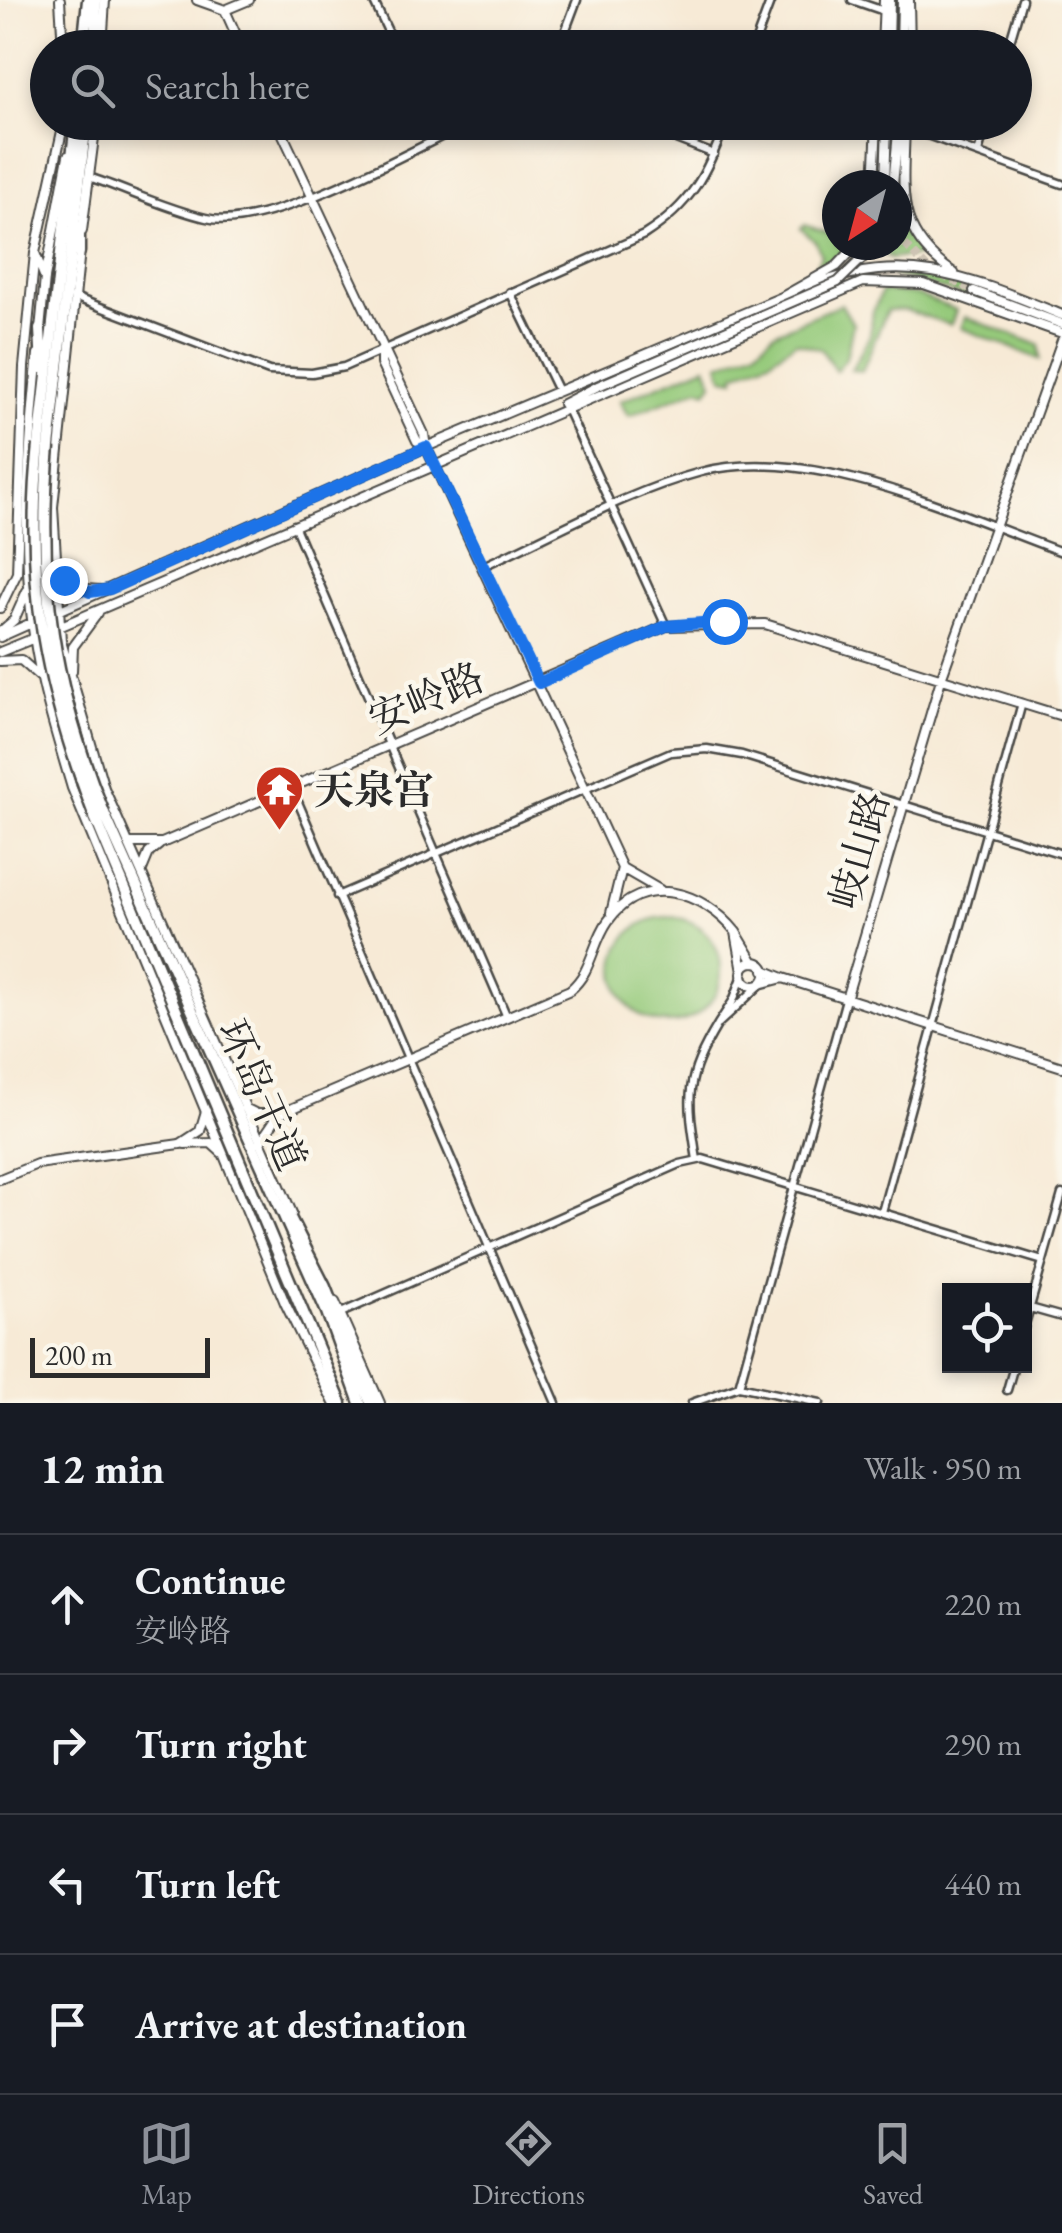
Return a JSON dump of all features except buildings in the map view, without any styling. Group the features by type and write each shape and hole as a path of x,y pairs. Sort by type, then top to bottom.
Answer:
{"highway":[{"path":"85,30 88,0"},
{"path":"96,0 97,30"},
{"path":"43,442 73,140"},
{"path":"43,442 89,140"},
{"path":"80,252 84,175"},
{"path":"40,329 44,562 50,631 64,703 100,815"},
{"path":"43,442 68,341"},
{"name":"环岛干道","path":"100,815 312,1278 360,1403"},
{"name":"环岛干道","path":"100,815 337,1403"},
{"path":"265,1176 308,1249 371,1403"},
{"path":"270,1241 285,1238 287,1225"},
{"path":"286,1280 294,1270 312,1278"}],"main road":[{"path":"60,0 62,30"},
{"path":"100,30 104,0"},
{"path":"197,0 225,10 250,0"},
{"path":"883,30 887,0"},
{"path":"887,0 889,30"},
{"path":"903,30 906,0"},
{"path":"906,0 908,30"},
{"path":"225,10 234,30"},
{"path":"0,608 17,572 24,367 35,253 60,140"},
{"path":"72,140 45,278 28,460 30,582 42,681 72,788 285,1303 337,1403"},
{"path":"284,140 381,350 389,358 424,434 426,447 622,868 660,890 706,902 736,932 754,962 764,970 1062,1067"},
{"path":"875,170 876,140"},
{"path":"885,170 886,140"},
{"path":"895,170 900,140"},
{"path":"903,140 904,179 915,239 958,275"},
{"path":"80,252 53,507 58,612 73,690 89,750 142,874 380,1403"},
{"path":"35,253 45,278"},
{"path":"782,297 843,260"},
{"path":"515,428 598,386 838,282 861,260"},
{"path":"0,635 426,447 838,276 882,267 958,275 1060,312"},
{"path":"0,652 837,290 898,280 924,284 1062,336"},
{"path":"974,291 1062,324"},
{"name":"岐山路","path":"846,998 942,676 1062,336"},
{"path":"54,566 74,588 110,589"},
{"path":"0,635 14,620 30,582"},
{"path":"73,690 74,647 100,610"},
{"name":"安岭路","path":"162,843 666,626 724,621 765,624 1062,716"},
{"path":"0,661 21,660 34,668 42,681"},
{"path":"129,843 162,843"},
{"path":"142,874 148,852 162,843"},
{"path":"244,1107 256,1114 279,1114 561,996 580,982 608,921 622,868"},
{"path":"608,921 638,897 660,890"},
{"path":"736,932 742,973"},
{"path":"742,973 754,962"},
{"path":"761,984 764,970"},
{"path":"742,973 761,984 783,978"},
{"path":"180,1144 200,1132 206,1105"},
{"path":"260,1142 279,1114"},
{"path":"0,1178 37,1164 180,1144 211,1143 226,1156"}],"street":[{"path":"373,0 387,30"},
{"path":"566,30 577,0"},
{"path":"760,30 771,0"},
{"path":"852,0 884,10"},
{"path":"1013,30 1022,0"},
{"path":"84,175 208,219 248,218 311,197 433,140"},
{"path":"678,140 714,154"},
{"path":"74,297 268,371 312,372 344,367 644,235 689,200 719,140"},
{"path":"944,140 1062,184"},
{"path":"978,153 982,140"},
{"path":"510,292 558,391"},
{"path":"566,408 666,626"},
{"path":"483,566 703,471 750,464 825,469 1062,552"},
{"path":"294,525 507,1017"},
{"path":"882,1212 1022,703"},
{"path":"337,896 671,752 708,748 904,803 1062,854"},
{"path":"292,788 556,1403"},
{"path":"696,1160 687,1093 698,1057 733,1001 742,973"},
{"path":"718,1024 761,984"},
{"name":"岐山路","path":"739,1386 846,998"},
{"path":"341,1314 696,1160 792,1184 1044,1261"},
{"path":"1032,1301 1062,1194"},
{"path":"1032,1309 1062,1317"},
{"path":"1007,1390 1012,1373"},
{"path":"692,1403 739,1386 820,1403"}],"green space":[{"path":"805,225 822,231 822,260 832,260 812,276 821,255 816,242 801,229"},
{"path":"912,240 920,255 912,256"},
{"path":"892,271 925,274 972,289 969,297 893,275"},
{"path":"882,291 918,295 956,310 951,325 905,310 887,310 862,371 851,370 870,335 873,311"},
{"path":"841,304 853,324 846,358 836,371 821,349 796,342 770,360 735,374 735,379 723,377 719,364 757,349 774,333"},
{"path":"965,317 1039,345 1040,359 961,328"},
{"path":"706,366 713,383 707,391 699,388 628,416 620,401"},
{"path":"668,917 688,921 705,933 717,950 721,970 717,990 705,1007 688,1019 668,1023 648,1019 631,1007 619,990 615,970 619,950 631,933 648,921"}],"tunnel":[{"path":"912,252 927,268 974,291"}],"place":[{"name":"天泉宫","path":"279,832"}],"route":[{"path":"64,580 74,588 90,592 110,589 426,447 539,683 666,626 724,621"}]}
